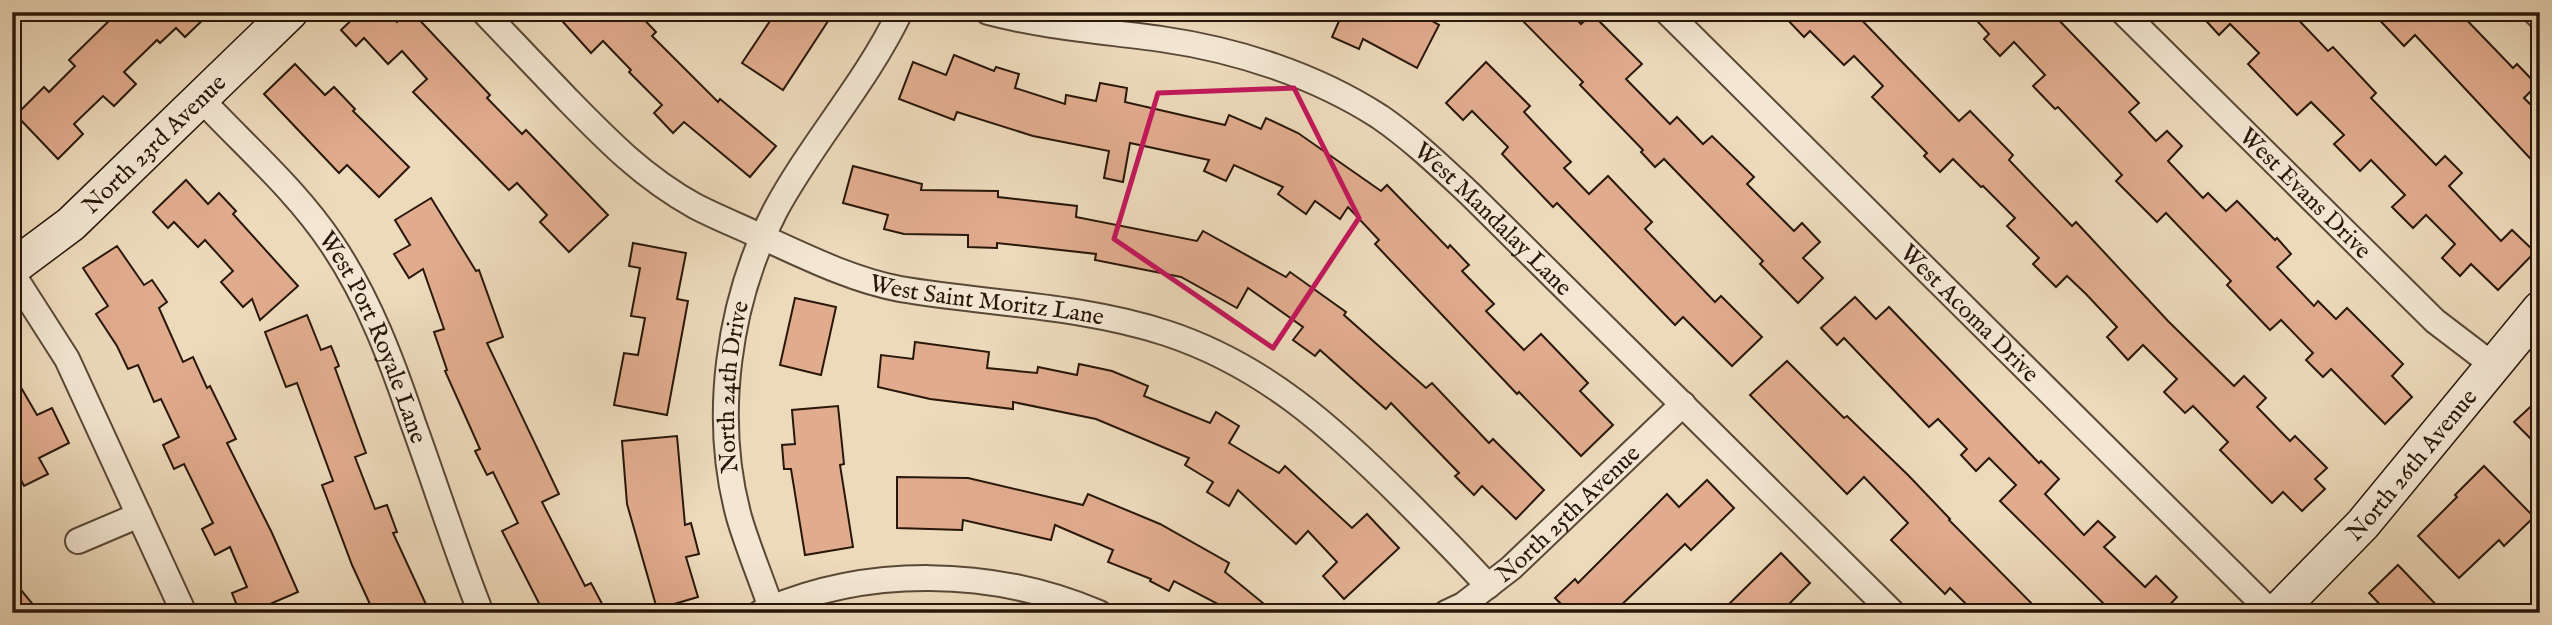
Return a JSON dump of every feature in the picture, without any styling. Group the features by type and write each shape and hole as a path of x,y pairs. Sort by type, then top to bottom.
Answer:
{"street":[{"name":"North 23rd Avenue","path":"12,270 71,224 290,12"},
{"name":"West Saint Moritz Lane","path":"484,12 624,157 652,180 696,207 854,275 897,288 1076,312 1165,333 1198,345 1249,372 1320,419 1355,450 1488,586"},
{"path":"763,237 776,210 878,55 900,12"},
{"name":"West Mandalay Lane","path":"988,12 1047,25 1163,39 1221,50 1282,69 1338,94 1380,118 1449,174 1683,404 1883,609"},
{"name":"West Evans Drive","path":"2123,12 2435,321 2494,366"},
{"path":"2535,12 2540,17"},
{"name":"West Acoma Drive","path":"1680,17 2274,613"},
{"name":"West Port Royale Lane","path":"201,99 299,202 332,243 353,278 374,319 396,375 481,613"},
{"name":"North 24th Drive","path":"763,237 747,281 733,338 725,407 730,471 739,517 765,610"},
{"path":"12,270 67,359 184,613"},
{"name":"North 26th Avenue","path":"2274,613 2362,524 2540,309"},
{"name":"North 25th Avenue","path":"1446,613 1463,605 1511,568 1683,404"},
{"path":"78,541 138,515"},
{"path":"765,610 858,582 900,578 956,579 1008,586 1043,593 1100,613"}],"highlighted area":[{"path":"1294,88 1359,218 1273,348 1114,239 1158,93"}],"building":[{"path":"118,12 211,12 185,37 176,28 160,43 157,40 124,72 136,84 114,106 103,96 74,124 83,134 58,159 16,115 44,87 49,92 75,66 69,60"},
{"path":"360,12 388,12 397,22 407,12 412,12 490,95 487,98 522,134 526,130 608,215 569,252 540,222 547,215 517,183 509,190 413,92 427,79 402,51 388,64 364,38 356,46 341,30"},
{"path":"554,12 637,12 656,32 652,36 718,102 720,99 776,146 750,177 684,122 673,133 654,113 662,105 603,41 591,53"},
{"path":"776,12 834,12 783,90 742,63"},
{"path":"1343,12 1416,12 1439,25 1417,68 1363,39 1359,49 1332,37"},
{"path":"1514,12 1570,12 1581,24 1592,14 1642,64 1626,79 1670,124 1677,117 1703,144 1712,136 1754,177 1747,184 1794,231 1802,223 1820,242 1803,258 1823,278 1798,303 1760,264 1763,261 1664,159 1655,167 1641,152 1643,150 1580,85 1583,82"},
{"path":"1780,12 1854,12 1959,121 1970,111 2013,155 2009,160 2072,226 2076,222 2168,321 2234,386 2244,376 2266,398 2257,407 2290,441 2295,436 2327,468 2315,479 2325,489 2302,511 2283,492 2272,503 2220,450 2228,442 2193,406 2185,413 2164,392 2177,379 2143,345 2128,360 2107,337 2117,327 2067,276 2056,287 2033,264 2039,258 2007,226 2015,218 1983,186 1953,159 1940,172 1924,156 1927,153 1872,97 1883,86 1854,56 1844,65 1810,31 1804,37"},
{"path":"1969,12 2051,12 2139,103 2129,112 2156,141 2167,131 2182,146 2168,161 2203,198 2208,193 2226,211 2237,201 2275,240 2277,238 2291,254 2277,267 2314,306 2318,301 2336,319 2347,308 2403,364 2392,376 2412,397 2385,424 2331,369 2323,377 2306,360 2313,353 2281,320 2270,330 2227,285 2231,281 2166,213 2157,222 2116,181 2122,175 2058,107 2055,109 2033,86 2045,75 2014,42 2000,56 1984,39 1989,34"},
{"path":"2198,12 2291,12 2328,51 2333,47 2376,93 2371,98 2436,165 2445,156 2462,173 2449,186 2501,241 2512,230 2535,252 2498,290 2471,264 2460,276 2442,258 2455,244 2426,215 2413,228 2392,207 2405,195 2371,160 2360,171 2334,144 2344,135 2311,102 2297,115 2248,64 2259,53 2230,24 2219,35"},
{"path":"2372,12 2459,12 2513,68 2517,64 2537,85 2524,98 2540,114 2540,169 2415,35 2404,46"},
{"path":"954,55 994,71 996,67 1019,74 1015,88 1065,104 1066,95 1096,101 1100,83 1127,88 1125,102 1225,125 1229,115 1261,129 1266,118 1298,133 1381,191 1387,185 1448,248 1450,245 1469,265 1462,271 1494,304 1486,311 1524,350 1541,334 1588,383 1580,391 1613,425 1581,456 1519,392 1517,394 1375,244 1379,240 1348,207 1340,219 1315,201 1306,214 1278,194 1283,187 1234,165 1226,181 1204,171 1209,160 1130,143 1123,182 1104,178 1109,151 1033,136 957,112 954,120 899,99 913,62 946,75"},
{"path":"1486,62 1530,106 1524,112 1571,162 1564,168 1589,194 1608,176 1652,222 1645,229 1715,302 1721,296 1762,337 1732,366 1683,317 1675,325 1557,203 1553,207 1502,154 1508,147 1472,111 1463,120 1446,103"},
{"path":"295,64 325,95 334,87 355,109 353,111 409,167 379,197 347,165 339,173 264,94"},
{"path":"853,166 922,184 921,190 998,191 998,197 1077,206 1076,217 1197,241 1203,231 1286,277 1290,272 1346,312 1344,315 1426,388 1432,383 1489,443 1493,439 1544,490 1516,519 1482,486 1474,495 1455,476 1459,473 1391,403 1386,409 1320,350 1315,356 1293,340 1303,327 1248,288 1237,308 1181,277 1095,260 1096,254 997,243 997,248 968,247 968,235 904,234 884,229 888,215 843,203"},
{"path":"186,180 208,204 219,193 236,211 233,214 298,286 260,320 252,299 243,307 221,282 233,271 205,240 198,247 174,222 168,228 153,212"},
{"path":"431,198 476,271 479,270 503,337 487,343 559,494 542,502 585,586 591,583 607,613 544,613 502,531 518,523 493,472 487,475 475,451 480,449 445,371 447,370 434,332 444,329 423,269 409,278 394,254 410,245 395,220"},
{"path":"633,243 686,253 677,299 688,301 667,415 614,405 624,353 638,355 645,318 631,316 640,268 629,266"},
{"path":"117,246 144,285 152,280 167,302 159,308 183,362 193,357 207,388 210,386 236,439 227,443 298,592 249,613 240,613 232,593 247,587 230,547 215,555 202,529 213,523 184,464 174,469 163,445 179,437 161,399 154,402 138,365 128,369 96,314 108,306 83,268"},
{"path":"1855,297 1876,319 1889,307 2039,463 2041,461 2059,479 2045,494 2084,535 2098,521 2115,537 2104,547 2145,587 2156,576 2177,597 2162,613 2113,613 2000,501 2016,485 1989,458 1976,471 1961,455 1967,449 1938,419 1929,427 1844,338 1837,345 1821,328"},
{"path":"795,298 836,307 821,375 780,365"},
{"path":"307,315 321,350 331,346 339,366 335,368 366,453 355,457 375,509 387,505 397,532 393,533 430,613 374,613 352,565 322,485 333,481 297,383 286,387 265,332"},
{"path":"915,342 989,352 987,368 1037,373 1038,367 1077,375 1079,364 1112,371 1148,386 1144,396 1210,423 1216,412 1239,426 1229,443 1279,473 1285,466 1352,528 1367,514 1399,548 1344,599 1323,576 1337,562 1308,531 1296,544 1238,490 1229,506 1207,492 1213,482 1185,465 1189,458 1096,419 1013,402 1013,409 930,399 878,387 881,355 913,359"},
{"path":"1787,361 1844,418 1847,416 1909,476 2041,613 1975,613 1950,588 1945,594 1891,540 1908,523 1864,477 1847,494 1750,395"},
{"path":"12,372 37,415 52,408 69,443 39,458 48,474 24,486 12,462"},
{"path":"2540,398 2540,448 2514,422"},
{"path":"838,406 844,464 840,465 853,547 805,555 791,469 784,469 782,445 795,444 792,410"},
{"path":"677,436 685,525 691,523 699,554 686,557 698,597 657,609 627,504 622,441"},
{"path":"2484,466 2534,517 2504,546 2499,540 2459,578 2418,536"},
{"path":"897,477 968,478 1083,505 1088,494 1160,524 1229,563 1225,572 1275,613 1235,613 1174,581 1169,591 1150,581 1151,579 1108,562 1113,550 1055,525 1051,540 963,520 962,530 897,528"},
{"path":"1707,480 1734,508 1691,550 1685,544 1613,613 1570,613 1555,598 1575,579 1578,583 1667,494 1679,507"},
{"path":"1781,553 1810,583 1780,613 1739,613 1730,603"},
{"path":"2398,565 2444,613 2388,613 2369,593"},
{"path":"12,579 40,613 12,613"}]}
